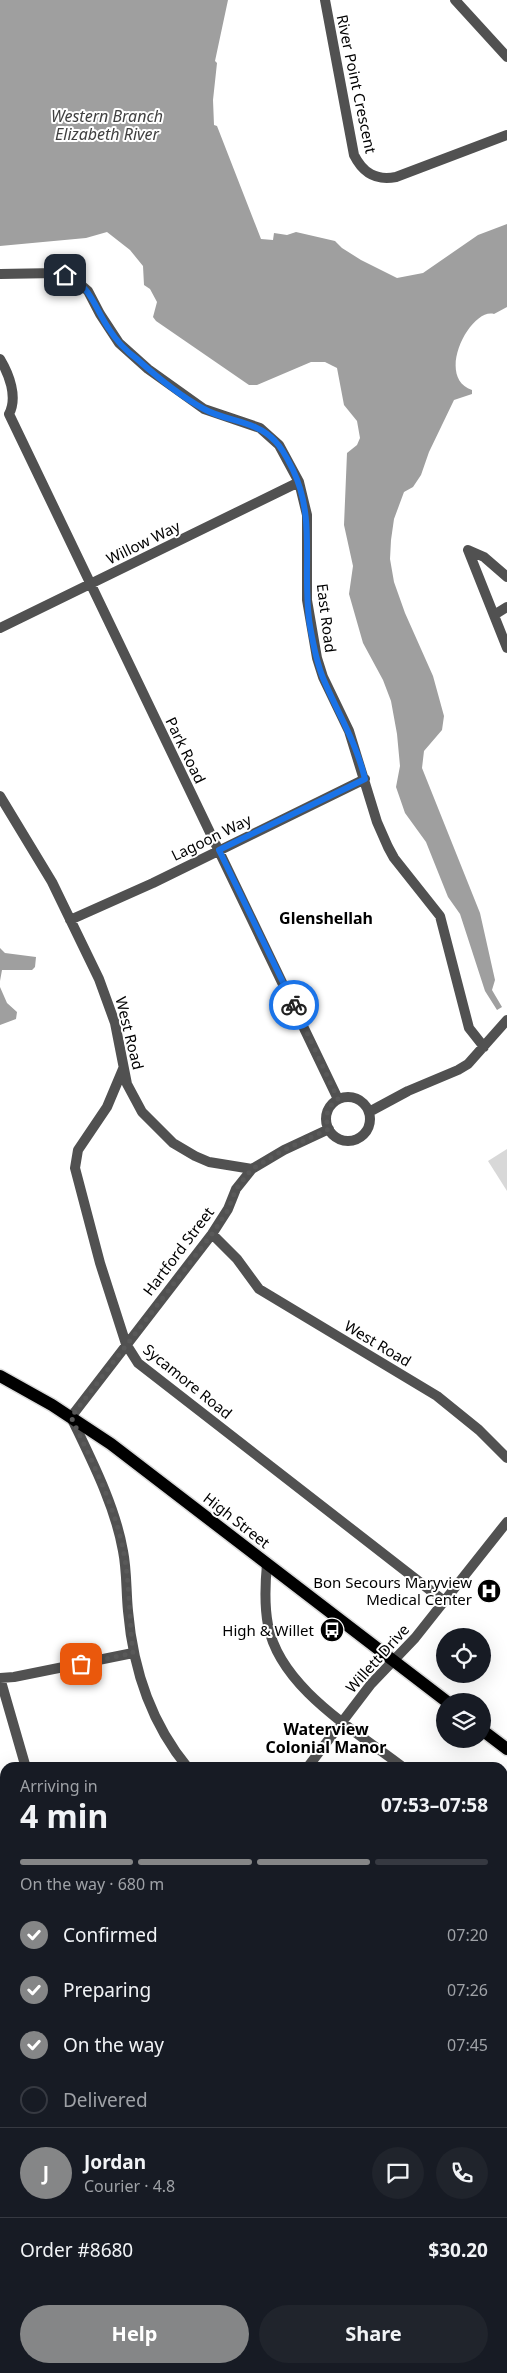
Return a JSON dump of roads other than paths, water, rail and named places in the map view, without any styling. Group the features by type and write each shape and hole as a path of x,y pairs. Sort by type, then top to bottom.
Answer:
{"main road":[{"name":"High Street","path":"0,1376 71,1417 158,1479 436,1693"},
{"path":"491,1737 507,1749"}],"street":[{"name":"River Point Crescent","path":"325,0 354,155 358,163 370,174 379,178 396,177 507,135"},
{"path":"455,0 507,57"},
{"name":"East Road","path":"0,274 57,273 74,279 88,291 109,330 133,356 204,409 220,416 249,424 267,433 279,445 299,482 307,515 307,600 317,658 323,677 349,730 378,822 391,852 440,916 469,1028 484,1047"},
{"name":"Park Road","path":"0,359 10,380 12,408 4,413 90,584 338,1099"},
{"name":"Willow Way","path":"0,628 299,482"},
{"path":"507,577 484,557 468,550 507,648"},
{"path":"494,615 507,607"},
{"name":"Lagoon Way","path":"70,920 365,779"},
{"name":"West Road","path":"0,796 52,882 110,1006 123,1069 134,1098 142,1112 173,1142 190,1154 209,1162 252,1169"},
{"path":"369,1112 414,1088 468,1064 507,1020"},
{"name":"Sycamore Road","path":"123,1069 107,1107 78,1150 75,1168 100,1263 126,1344 138,1363 444,1601"},
{"path":"356,1098 362,1101 369,1112 370,1124 363,1136 357,1139 344,1140 333,1134 326,1123 328,1109 338,1099 356,1098"},
{"name":"Hartford Street","path":"71,1417 212,1234 228,1210 236,1189 252,1169 284,1150 329,1129"},
{"name":"West Road","path":"212,1234 237,1258 259,1289 437,1396 479,1430 507,1458"},
{"path":"71,1417 110,1504 118,1528 126,1572 133,1653 151,1708 166,1738 184,1762"},
{"name":"Willett Drive","path":"311,1762 393,1660 407,1648 507,1522"},
{"path":"267,1564 265,1608 273,1644 280,1659 301,1687 396,1762"},
{"path":"24,1762 0,1678 14,1677 133,1653"}],"water":[{"name":"Western Branch Elizabeth River","path":"0,0 228,0 215,61 217,63 213,100 214,125 217,126 261,239 273,240 274,233 287,235 296,232 335,241 342,248 361,260 397,278 423,273 478,235 507,224 507,307 494,314 485,315 476,321 460,344 456,358 456,372 461,383 472,390 472,394 454,400 429,452 421,475 413,487 404,492 394,519 390,559 394,582 405,613 433,676 444,716 442,730 424,751 422,768 480,913 495,980 492,990 502,1007 497,1010 485,991 460,914 448,897 426,842 405,813 396,787 400,766 391,701 383,680 363,643 349,594 353,566 344,525 347,453 357,445 360,438 357,421 344,405 337,368 325,362 311,362 257,385 249,385 156,321 153,317 157,302 150,289 144,285 143,266 130,250 107,232 86,238 0,246"},
{"path":"0,948 5,953 36,957 35,967 32,970 2,970 0,981"},
{"path":"0,987 7,1003 17,1012 16,1019 0,1025"}],"place":[{"name":"Bon Secours Maryview Medical Center","path":"489,1591"},
{"name":"High & Willet","path":"332,1630"}],"district":[{"name":"Glenshellah","path":"326,918"},
{"name":"Waterview Colonial Manor","path":"326,1738"}]}
